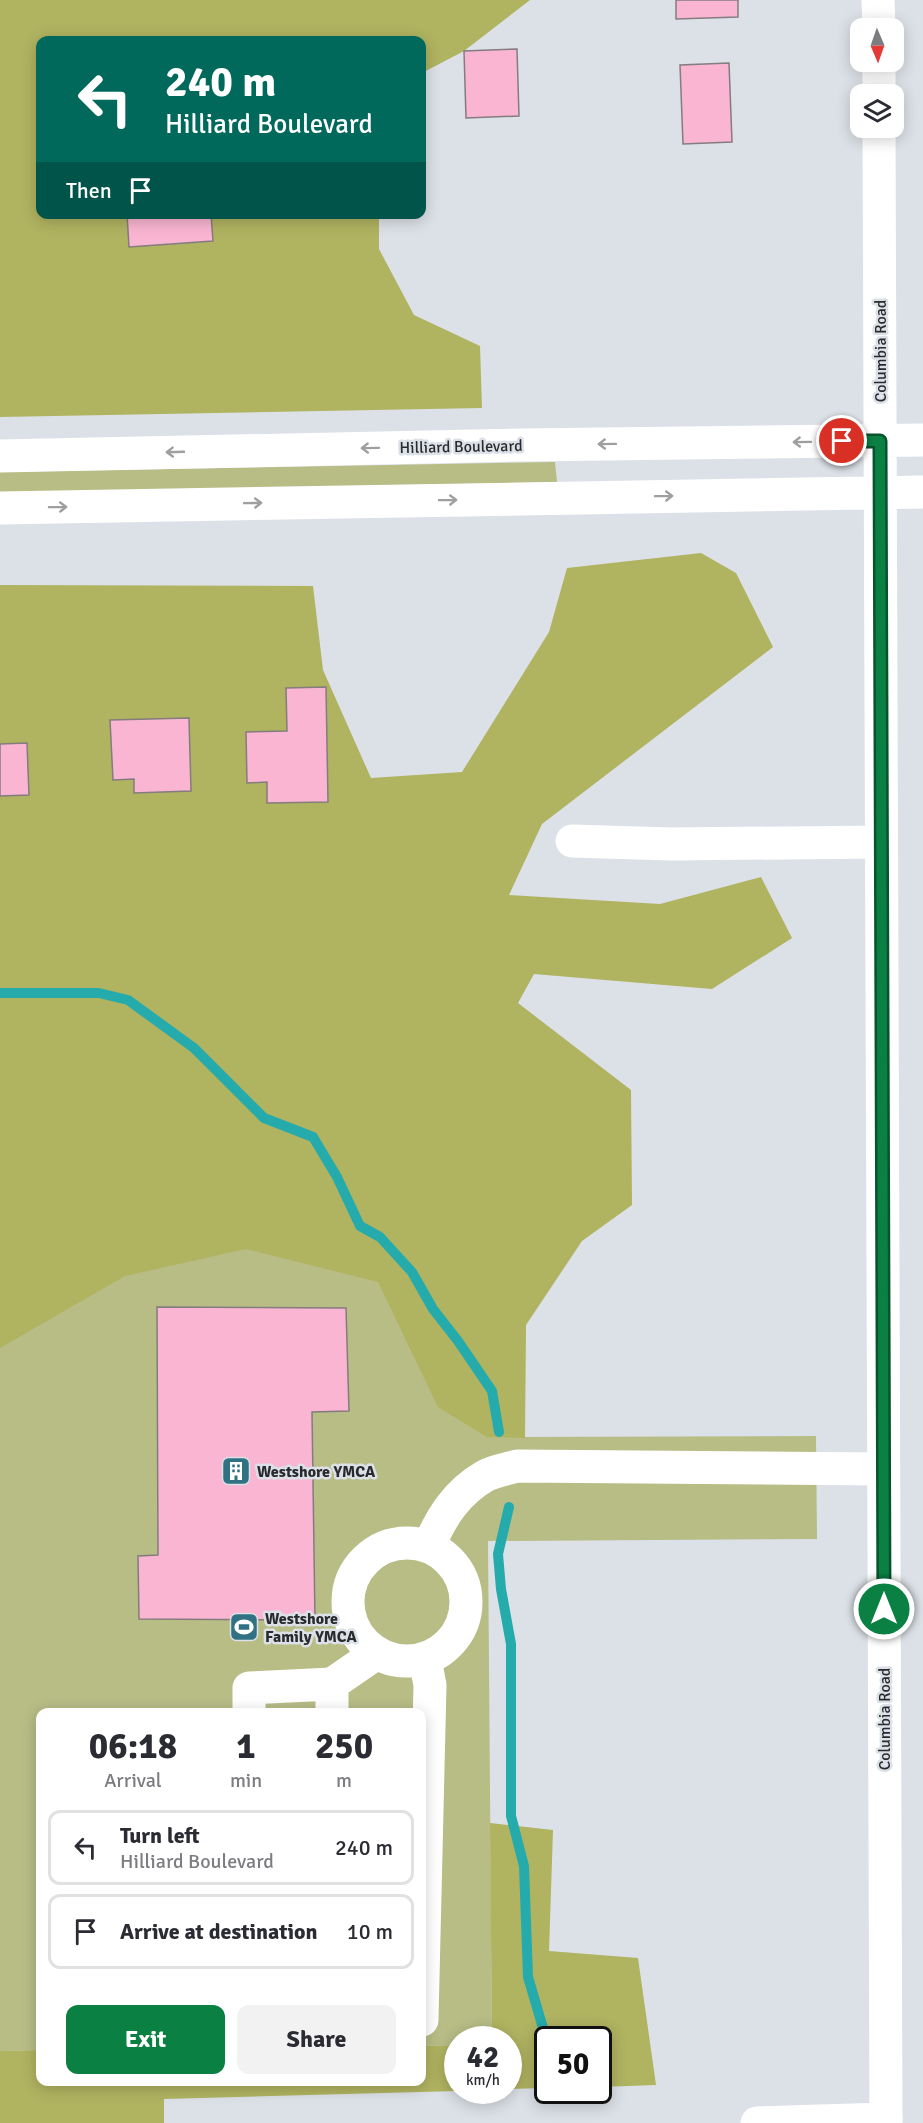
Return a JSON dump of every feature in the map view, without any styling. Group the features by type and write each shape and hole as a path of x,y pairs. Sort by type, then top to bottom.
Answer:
{"main road":[{"path":"879,0 879,18"},
{"name":"Columbia Road","path":"879,138 886,2121"},
{"name":"Hilliard Boulevard","path":"0,456 512,445 923,440"},
{"path":"0,508 923,492"},
{"path":"572,841 671,844 881,842"},
{"path":"429,1546 439,1520 461,1495 486,1476 517,1466 884,1469"},
{"path":"410,1542 429,1546 446,1557 459,1572 466,1590 466,1610 460,1629 448,1645 425,1659 392,1660 377,1653 359,1638 350,1621 346,1602 350,1583 359,1566 373,1552 390,1544 410,1542"},
{"path":"249,1708 249,1688 332,1698 377,1653"},
{"path":"425,1659 430,1685 426,1852"},
{"path":"756,2123 886,2121"}],"green space":[{"path":"0,0 530,0 464,51 426,71 426,36 36,36 36,219 379,219 379,249 414,315 480,346 482,408 0,417"},
{"path":"555,462 557,482 0,493 0,472"},
{"path":"701,553 736,573 773,647 542,824 509,895 660,904 761,877 792,938 712,989 534,974 518,1003 631,1090 632,1205 582,1241 526,1325 525,1438 487,1437 438,1407 378,1282 246,1249 125,1276 0,1348 0,585 313,586 323,670 371,778 462,772 549,632 567,568"},
{"name":"Westshore Family YMCA","path":"482,1071 487,1437 816,1436 817,1539 488,1541 492,2026 444,2026 444,2045 426,2046 426,1708 36,1708 36,2050 0,2051 0,1076"},
{"path":"490,1823 553,1830 549,1951 638,1958 656,2085 612,2087 612,2026 534,2026 534,2088 522,2089 522,2026 492,2026"},
{"path":"444,2045 444,2091 164,2099 164,2123 0,2123 0,2051 36,2050 36,2086 426,2086 426,2046"}],"building":[{"path":"676,0 738,0 738,17 676,19"},
{"path":"517,49 519,116 466,118 464,51"},
{"path":"729,63 732,142 683,144 680,65"},
{"path":"127,219 211,219 213,241 129,247"},
{"path":"326,687 328,802 267,803 267,782 247,783 246,732 287,731 286,688"},
{"path":"189,718 191,791 134,793 134,779 113,780 110,720"},
{"path":"27,743 29,795 0,796 0,744"},
{"name":"Westshore YMCA","path":"157,1307 346,1308 349,1411 312,1412 315,1620 139,1619 138,1556 158,1555"}],"waterway":[{"path":"0,993 99,993 128,1000 194,1048 264,1118 313,1137 337,1177 360,1226 380,1237 412,1272 433,1309 492,1391 499,1432"},
{"path":"509,1507 498,1554 501,1589 511,1644 511,1816 524,1866 528,1977 542,2026"}],"place":[{"name":"Westshore YMCA","path":"236,1471"},
{"name":"Westshore Family YMCA","path":"244,1627"}],"route":[{"path":"842,441 880,441 884,1609"}]}
